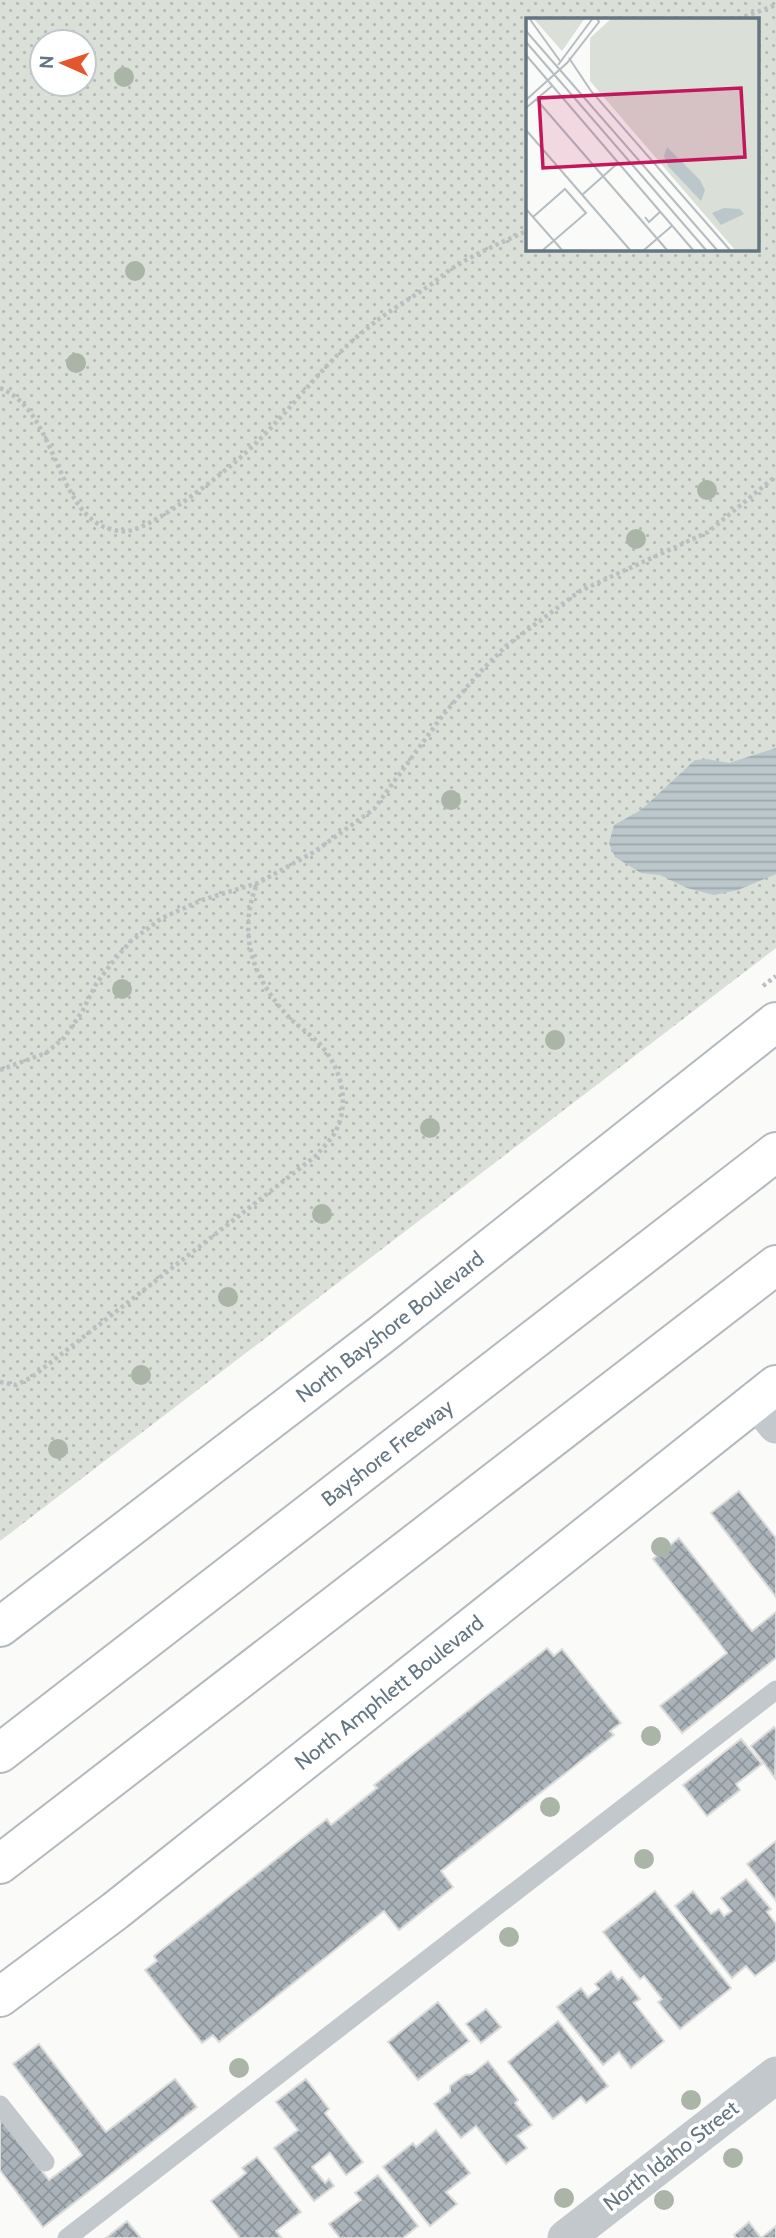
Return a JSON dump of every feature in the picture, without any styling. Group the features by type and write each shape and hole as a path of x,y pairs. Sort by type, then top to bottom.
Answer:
{"main road":[{"name":"North Bayshore Boulevard","path":"0,1627 381,1335 776,1022"},
{"name":"Bayshore Freeway","path":"0,1754 776,1152"},
{"path":"0,1864 776,1265"},
{"name":"North Amphlett Boulevard","path":"0,1997 115,1911 769,1403"},
{"path":"0,1724 298,1524"}],"street":[{"name":"North Idaho Street","path":"566,2238 776,2075"}],"lane":[{"path":"67,2238 776,1690"},
{"path":"0,2105 45,2162"}],"path":[{"path":"741,18 776,5"},
{"path":"0,388 16,395 26,407 42,431 79,506 89,517 114,530 128,531 146,526 164,516 250,449 321,370 369,326 456,266 526,231"},
{"path":"0,1070 46,1053 64,1038 82,1012 96,984 115,959 131,941 162,918 202,900 258,883 314,852 374,809 443,715 506,646 580,592 708,533 776,475"},
{"path":"0,1382 16,1385 32,1377 317,1155 334,1134 342,1112 342,1085 335,1065 323,1047 285,1013 252,960 247,928 251,900 258,883"}],"shaded area":[{"path":"0,0 776,0 776,948 0,1541"},
{"path":"776,748 776,874 738,890 714,895 687,888 660,875 641,873 615,857 609,843 614,825 641,810 695,760 729,763"}],"building":[{"path":"739,1491 776,1538 776,1597 711,1513"},
{"path":"679,1538 752,1631 776,1612 776,1658 682,1733 660,1706 727,1653 653,1559"},
{"path":"547,1648 554,1656 562,1649 621,1723 610,1731 614,1735 441,1871 453,1887 399,1930 384,1911 219,2042 213,2035 202,2043 145,1970 157,1961 154,1956 327,1819 331,1825 377,1788 374,1785"},
{"path":"774,1727 776,1730 775,1778 751,1746"},
{"path":"741,1739 762,1764 736,1784 740,1790 707,1816 683,1785"},
{"path":"776,1841 776,1901 747,1864"},
{"path":"746,1879 771,1909 767,1912 776,1924 776,1960 755,1976 746,1966 732,1978 675,1906 693,1891 711,1914 719,1909 724,1916 731,1911 721,1898"},
{"path":"655,1891 731,1988 680,2029 658,2002 662,1999 644,1976 640,1979 603,1932"},
{"path":"611,1971 618,1980 622,1977 640,1999 634,2003 664,2041 631,2068 619,2052 603,2065 557,2007 581,1988 588,1997 599,1989 595,1984"},
{"path":"438,2002 469,2041 418,2080 388,2042"},
{"path":"486,2009 501,2027 481,2043 466,2024"},
{"path":"558,2021 608,2086 586,2103 581,2097 553,2119 508,2062"},
{"path":"39,2044 106,2132 175,2079 197,2107 43,2227 0,2170 0,2117 49,2180 82,2155 13,2064"},
{"path":"488,2061 518,2100 515,2103 532,2125 517,2136 527,2148 506,2164 476,2126 461,2138 434,2104 450,2092 450,2086"},
{"path":"306,2079 329,2109 325,2113 363,2162 346,2175 330,2153 312,2167 325,2183 329,2179 334,2186 314,2201 274,2148 298,2130 276,2102"},
{"path":"436,2130 470,2173 446,2192 457,2204 430,2226 383,2167 413,2143 416,2147"},
{"path":"257,2157 301,2212 276,2231 282,2238 240,2238 211,2201 246,2173 242,2168"},
{"path":"378,2175 418,2226 403,2238 340,2238 329,2224 361,2200 355,2193"},
{"path":"127,2221 141,2238 106,2238"},
{"path":"749,2222 761,2238 736,2238 734,2235"},
{"path":"776,2226 776,2238 761,2238"}]}
